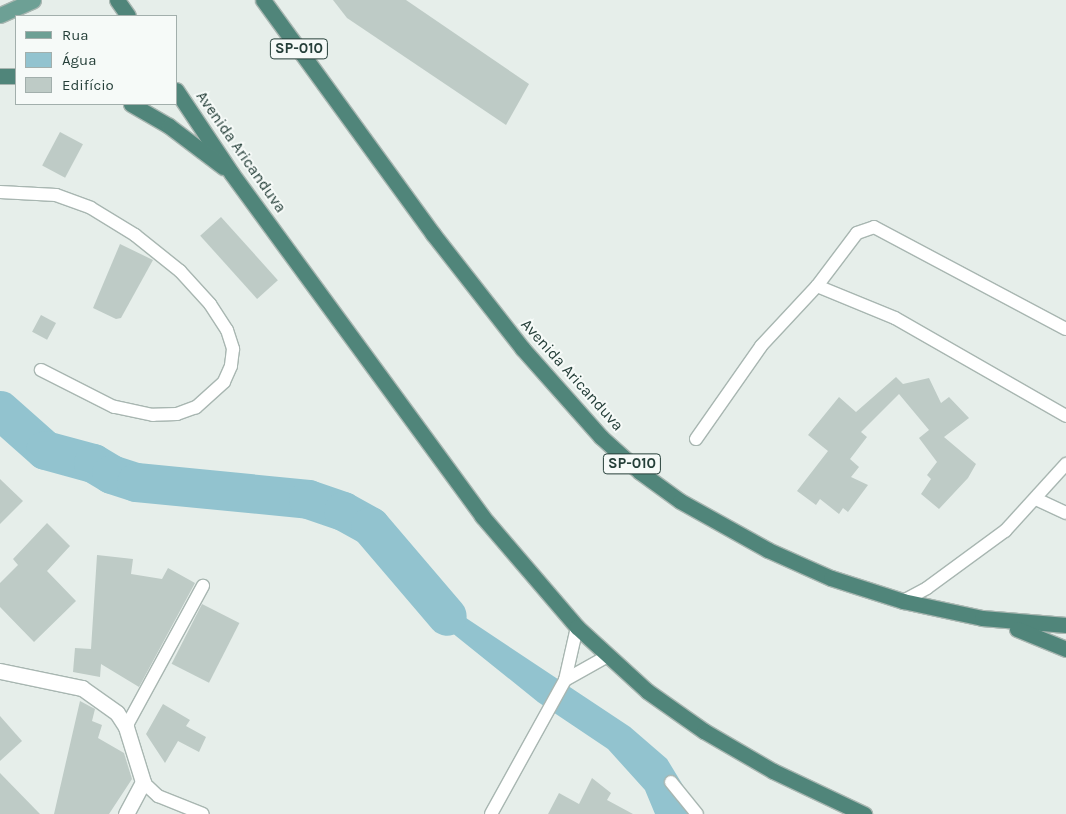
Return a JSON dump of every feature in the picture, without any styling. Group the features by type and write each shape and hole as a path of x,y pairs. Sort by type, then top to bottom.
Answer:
{"highway":[{"path":"118,0 127,15"},
{"name":"Avenida Aricanduva","path":"263,0 433,234 522,348 601,437 640,472 680,501 768,550 831,578 903,601 982,618 1066,625"},
{"path":"0,76 15,76"},
{"name":"Avenida Aricanduva","path":"178,93 232,174 482,516 577,627 647,692 704,731 773,772 864,814"},
{"path":"133,105 169,126 232,174"},
{"path":"982,618 1044,638 1066,649"}],"main road":[{"path":"0,15 33,0"}],"street":[{"path":"0,671 82,688 117,712 126,727 143,782 126,814"}],"lane":[{"path":"0,192 56,195 91,208 135,235 180,271 210,304 227,330 233,349 231,366 224,382 196,407 177,414 153,415 114,407 41,370"},
{"path":"696,439 761,346 817,286 857,233 874,227 1066,329"},
{"path":"817,286 895,318 1066,416"},
{"path":"903,601 977,553 1005,531 1066,464"},
{"path":"1036,499 1066,513"},
{"path":"126,727 203,586"},
{"path":"491,814 565,680 577,627"},
{"path":"565,680 608,656"},
{"path":"143,782 158,796 203,814"},
{"path":"671,782 697,814"}],"water":[{"path":"412,577 451,608 630,727 667,759 684,787 690,814 655,814 645,790 608,749 538,702 446,628 425,604"}],"building":[{"path":"333,0 406,0 529,84 506,125 347,18"},
{"path":"60,132 83,144 65,178 42,166"},
{"path":"221,217 278,280 257,299 200,236"},
{"path":"120,244 153,260 121,318 116,319 93,308"},
{"path":"41,315 56,323 47,340 32,332"},
{"path":"896,377 903,384 929,378 941,403 949,397 969,418 944,437 976,464 968,478 939,509 921,494 931,479 927,475 937,462 919,438 929,430 899,394 861,432 867,437 850,459 859,467 851,477 868,485 848,512 843,508 839,514 820,499 816,505 797,491 828,451 808,435 839,397 856,412"},
{"path":"0,479 23,501 0,524"},
{"path":"47,523 70,546 47,571 76,601 34,642 0,607 0,583 18,565 13,559"},
{"path":"97,555 133,559 131,574 162,579 168,568 195,583 139,687 101,664 100,677 73,672 75,648 91,649"},
{"path":"202,604 239,623 209,683 172,664"},
{"path":"80,701 95,709 92,721 102,725 98,738 124,753 132,779 109,814 54,814"},
{"path":"163,704 190,720 186,726 206,737 199,752 178,741 165,763 146,734"},
{"path":"0,716 22,741 0,761"},
{"path":"0,773 40,814 0,814"},
{"path":"592,778 611,793 607,800 633,814 548,814 559,793 579,804"}],"waterway":[{"path":"0,410 45,450 93,463 111,474 136,482 308,499 343,511 370,526 447,616"}]}
